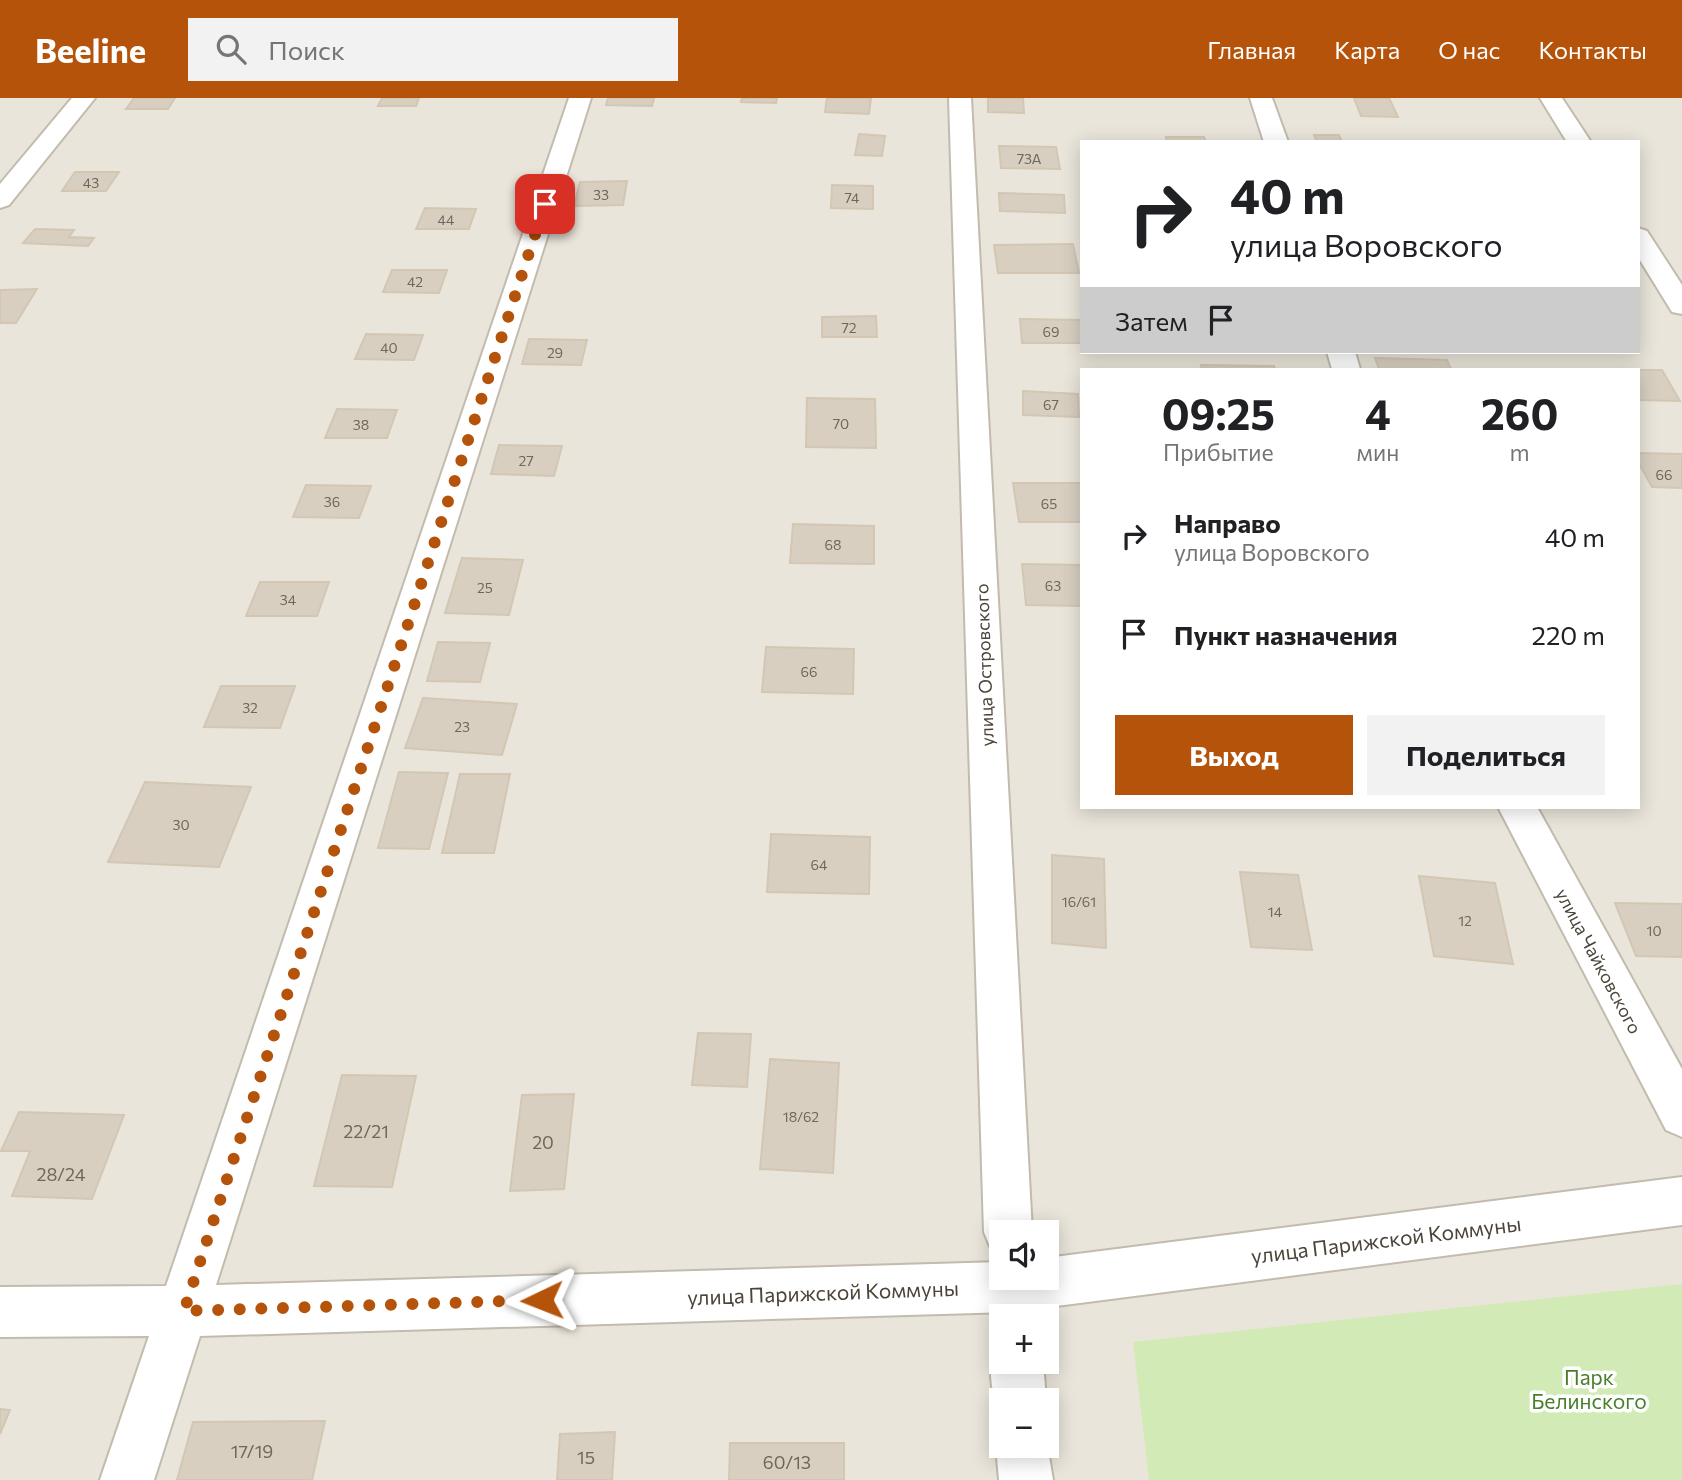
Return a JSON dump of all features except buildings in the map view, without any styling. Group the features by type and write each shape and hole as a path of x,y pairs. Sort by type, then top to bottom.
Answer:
{"street":[{"path":"0,200 84,98"},
{"path":"127,1480 580,98"},
{"name":"улица Островского","path":"960,98 1007,1220"},
{"path":"1261,98 1275,140"},
{"path":"1551,98 1578,140"},
{"path":"1640,239 1682,306"},
{"name":"улица Чайковского","path":"1518,809 1682,1114"},
{"name":"улица Парижской Коммуны","path":"0,1312 184,1311 1011,1293 1682,1201"},
{"path":"1024,1458 1026,1480"}],"shaded area":[{"path":"0,98 1682,98 1682,1480 0,1480"}],"green space":[{"name":"Парк Белинского","path":"1682,1284 1682,1480 1149,1480 1133,1342"}],"route":[{"path":"542,1300 184,1311 545,204"}]}
